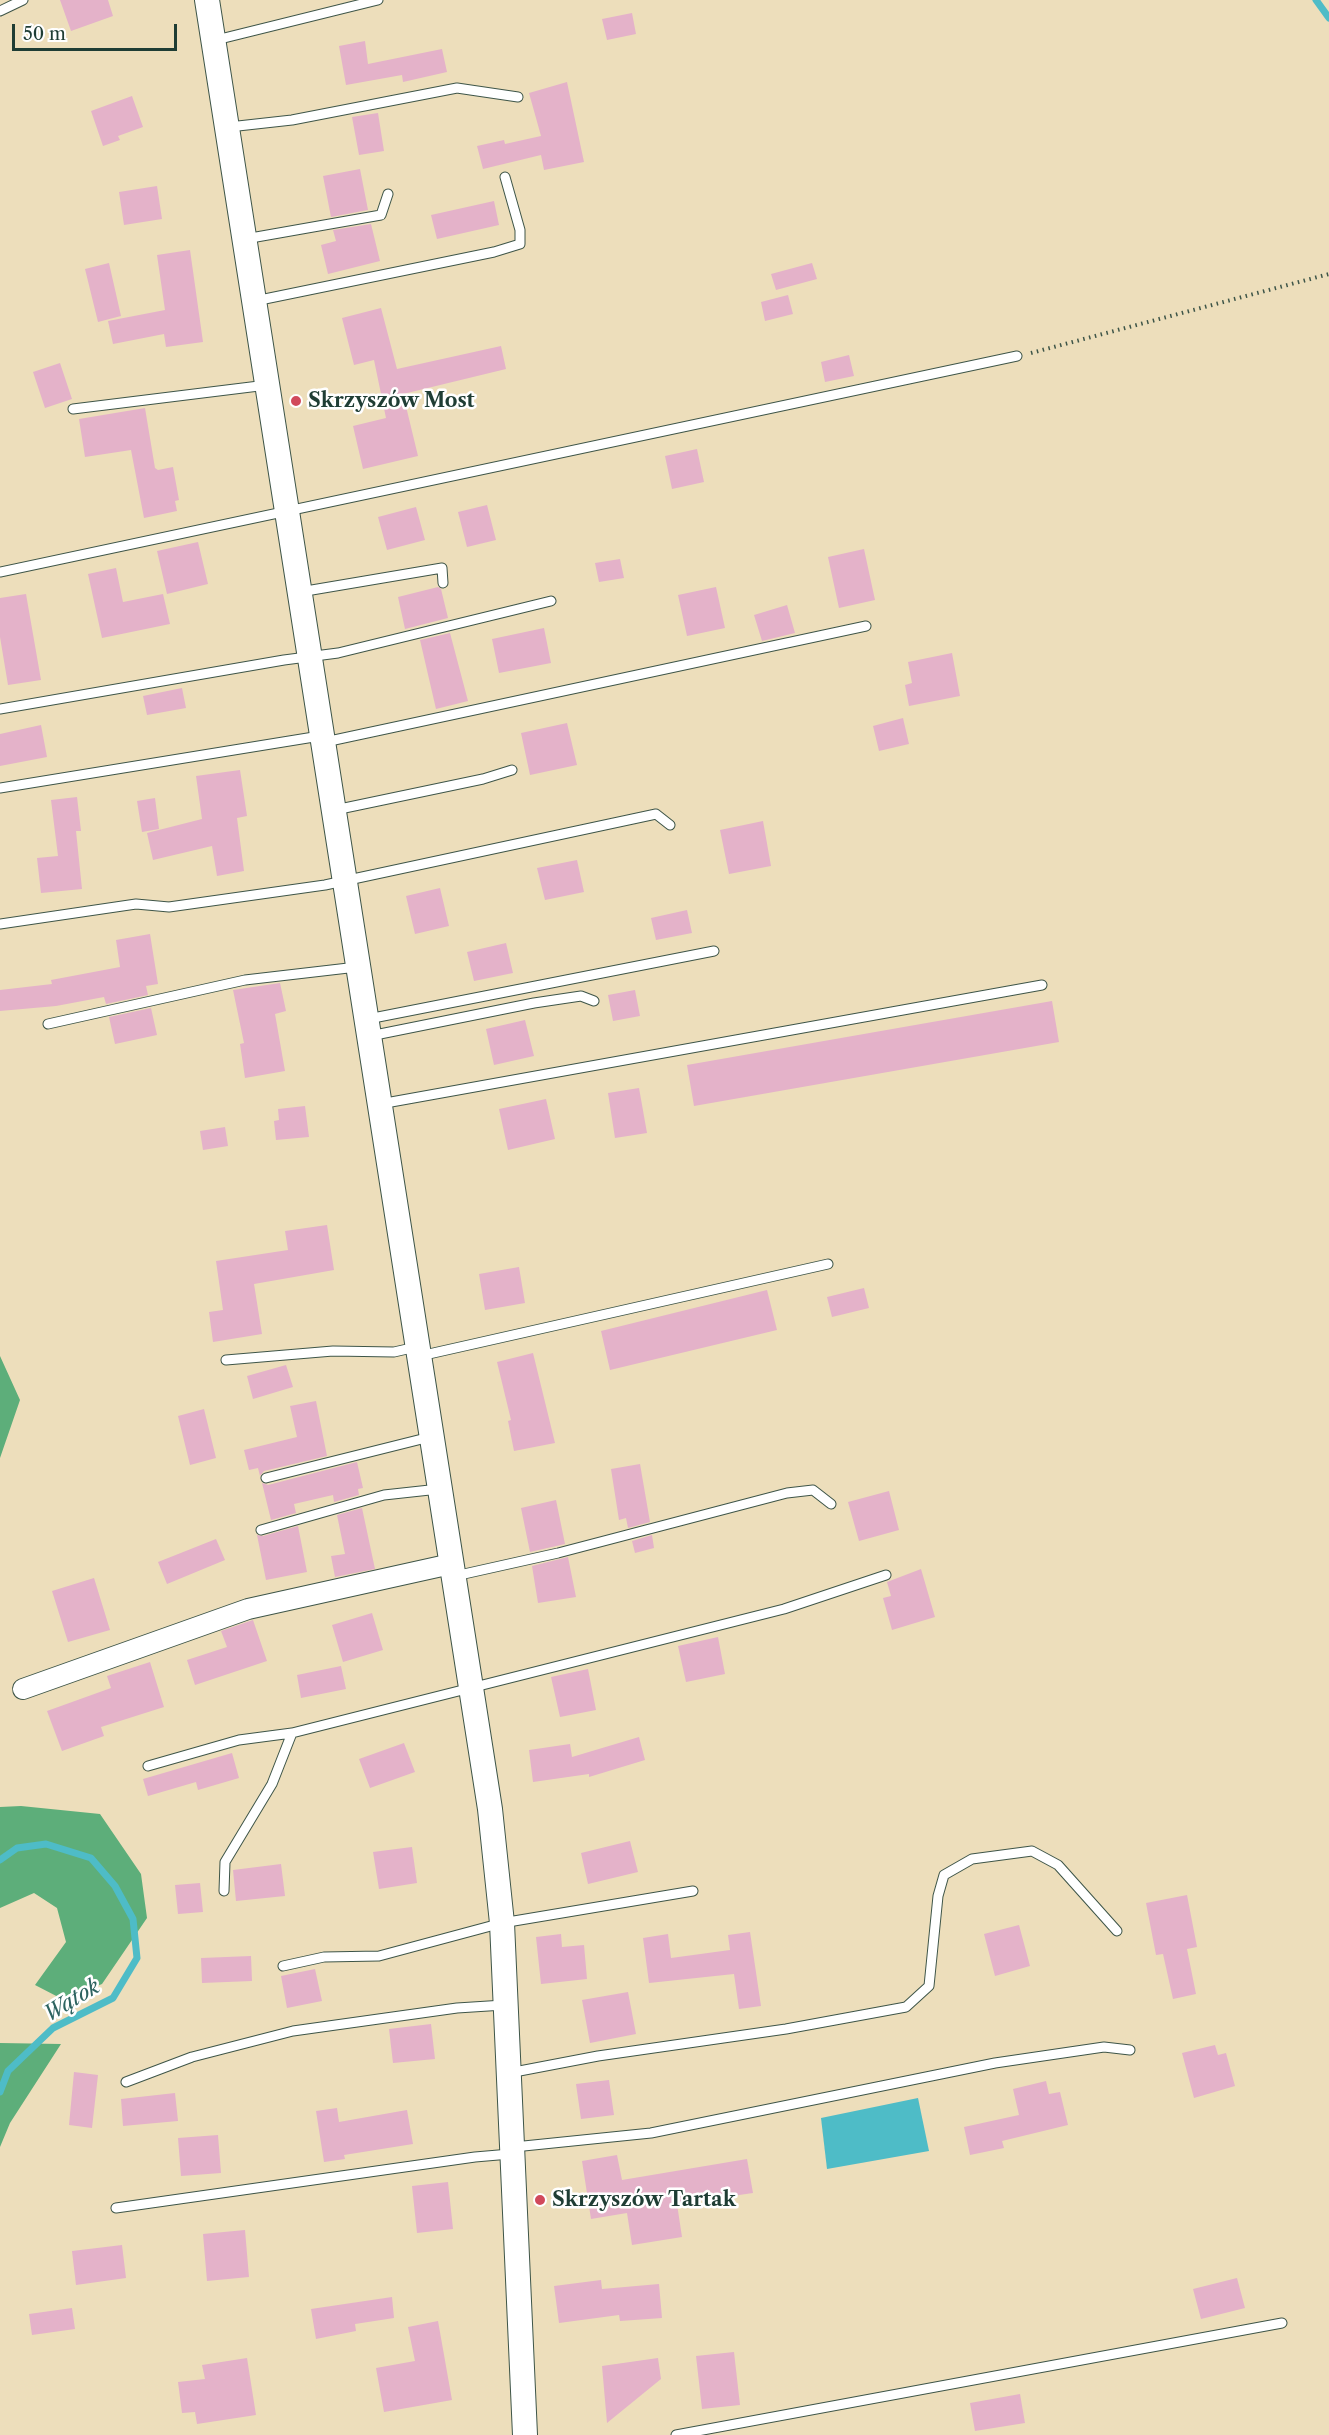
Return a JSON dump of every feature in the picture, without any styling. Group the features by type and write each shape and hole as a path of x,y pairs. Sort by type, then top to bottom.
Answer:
{"street":[{"path":"207,0 325,739 416,1352 490,1809 502,1923 525,2435"},
{"path":"23,1689 248,1609 452,1570"}],"lane":[{"path":"0,11 23,0"},
{"path":"213,41 378,0"},
{"path":"227,127 292,120 457,88 518,97"},
{"path":"255,301 494,252 520,244 520,230 505,177"},
{"path":"245,239 381,215 388,194"},
{"path":"0,572 1017,357"},
{"path":"73,409 268,384"},
{"path":"300,592 442,568 443,584"},
{"path":"0,709 338,653 550,601"},
{"path":"0,788 325,739 866,627"},
{"path":"335,810 483,779 512,770"},
{"path":"0,924 136,904 169,907 346,881 656,814 670,825"},
{"path":"369,1028 714,951"},
{"path":"48,1024 245,980 360,966"},
{"path":"380,1104 1042,985"},
{"path":"369,1028 582,996 594,1001"},
{"path":"226,1360 333,1351 416,1352 828,1264"},
{"path":"266,1478 430,1437"},
{"path":"261,1530 384,1495 439,1489"},
{"path":"452,1570 558,1552 787,1493 813,1490 831,1504"},
{"path":"148,1766 239,1740 292,1733 784,1609 886,1575"},
{"path":"224,1891 225,1862 272,1784 292,1733"},
{"path":"509,2073 598,2056 786,2029 906,2007 929,1986 938,1896 944,1875 972,1859 1032,1851 1058,1865 1117,1931"},
{"path":"283,1966 324,1957 379,1956 502,1923 693,1891"},
{"path":"126,2082 192,2057 293,2031 456,2008 506,2005"},
{"path":"116,2208 651,2133 994,2062 1104,2047 1130,2050"},
{"path":"676,2435 1282,2323"}],"path":[{"path":"1017,357 1329,274"}],"green space":[{"path":"0,1356 20,1400 0,1458"},
{"path":"21,1806 100,1814 141,1874 147,1918 102,1984 64,2000 35,1985 66,1942 57,1908 34,1893 0,1908 0,1807"},
{"path":"0,2043 61,2044 10,2123 0,2147"}],"water":[{"path":"918,2098 929,2151 827,2169 821,2118"}],"building":[{"path":"60,0 108,0 113,16 71,31"},
{"path":"632,13 636,34 607,40 602,19"},
{"path":"365,41 368,64 442,49 447,72 403,82 402,75 346,85 339,46"},
{"path":"567,82 584,162 544,170 541,155 483,169 477,146 504,140 505,144 541,136 529,93"},
{"path":"132,96 143,127 118,136 120,140 103,146 91,111"},
{"path":"378,113 384,151 359,155 352,117"},
{"path":"360,169 368,210 331,217 323,176"},
{"path":"157,186 162,219 124,225 119,192"},
{"path":"494,201 499,225 437,239 431,215"},
{"path":"371,224 380,261 328,274 321,245 336,241 333,230"},
{"path":"190,250 203,342 166,347 164,334 113,344 108,321 165,310 157,255"},
{"path":"109,263 121,316 98,322 85,269"},
{"path":"812,263 817,279 776,290 771,274"},
{"path":"788,295 793,314 765,321 761,302"},
{"path":"381,308 397,369 501,346 506,369 403,394 418,456 363,469 353,426 386,418 374,360 354,365 342,318"},
{"path":"849,355 854,376 825,382 821,362"},
{"path":"60,363 72,399 45,408 33,372"},
{"path":"145,408 155,468 158,470 173,467 179,500 175,501 177,511 144,518 131,450 85,457 79,419"},
{"path":"697,449 704,482 672,489 665,456"},
{"path":"487,505 496,540 467,547 458,512"},
{"path":"416,507 425,540 387,550 378,517"},
{"path":"198,542 208,584 167,594 157,551"},
{"path":"864,549 875,600 839,608 828,557"},
{"path":"620,559 624,578 599,582 595,563"},
{"path":"116,568 123,602 163,594 170,624 102,638 88,574"},
{"path":"438,587 441,589 448,618 405,629 398,597"},
{"path":"716,587 725,628 687,636 678,595"},
{"path":"26,594 41,680 8,685 0,637 0,598"},
{"path":"787,605 795,633 762,641 754,615"},
{"path":"544,628 551,663 499,673 492,639"},
{"path":"450,633 468,701 436,709 420,640"},
{"path":"952,653 960,696 909,706 905,685 912,683 908,662"},
{"path":"182,688 186,708 147,715 143,696"},
{"path":"903,718 909,744 879,751 873,726"},
{"path":"567,723 577,765 530,775 521,733"},
{"path":"41,725 47,757 0,766 0,734"},
{"path":"240,770 247,816 237,818 244,871 217,876 212,846 153,860 147,833 202,819 196,776"},
{"path":"77,797 81,831 76,831 82,889 41,893 37,858 58,856 51,800"},
{"path":"155,798 159,829 142,832 137,801"},
{"path":"763,821 771,866 729,874 720,830"},
{"path":"577,860 584,892 545,900 537,868"},
{"path":"440,888 449,926 415,934 406,896"},
{"path":"687,910 692,933 656,940 651,918"},
{"path":"150,934 158,984 146,986 148,995 106,1004 104,997 56,1006 0,1011 0,990 52,984 51,980 120,967 116,940"},
{"path":"506,943 513,973 474,981 467,952"},
{"path":"280,983 286,1011 275,1014 285,1071 245,1078 240,1044 244,1043 233,990"},
{"path":"635,990 640,1016 613,1021 608,995"},
{"path":"1052,1001 1059,1042 694,1106 687,1065"},
{"path":"151,1008 157,1035 115,1044 109,1017"},
{"path":"525,1020 534,1056 494,1065 486,1029"},
{"path":"639,1088 647,1133 615,1138 608,1093"},
{"path":"546,1099 555,1139 508,1150 499,1109"},
{"path":"305,1106 309,1137 276,1140 274,1121 279,1120 278,1109"},
{"path":"225,1127 228,1146 203,1150 200,1131"},
{"path":"327,1225 334,1270 254,1284 262,1334 213,1342 209,1312 223,1310 216,1261 288,1250 285,1231"},
{"path":"519,1267 525,1303 485,1310 479,1274"},
{"path":"864,1288 869,1308 832,1317 827,1297"},
{"path":"767,1290 777,1330 610,1370 601,1331"},
{"path":"533,1353 555,1443 514,1451 508,1421 511,1420 497,1362"},
{"path":"286,1365 293,1387 253,1399 247,1376"},
{"path":"316,1401 327,1456 264,1471 260,1476 258,1468 249,1470 244,1450 297,1437 290,1406"},
{"path":"204,1409 216,1458 190,1465 178,1416"},
{"path":"357,1462 363,1488 358,1489 359,1495 334,1502 333,1495 294,1504 296,1513 271,1520 262,1483 268,1485"},
{"path":"640,1464 650,1522 628,1528 626,1518 619,1520 611,1469"},
{"path":"889,1491 899,1530 859,1541 848,1502"},
{"path":"556,1500 565,1544 530,1552 521,1508"},
{"path":"362,1508 375,1569 335,1577 331,1556 345,1554 337,1515"},
{"path":"298,1526 307,1572 266,1580 257,1535 263,1536"},
{"path":"652,1535 654,1548 635,1553 632,1541"},
{"path":"216,1539 225,1560 167,1584 158,1562"},
{"path":"568,1557 576,1597 538,1603 532,1566"},
{"path":"921,1569 935,1617 892,1630 883,1598 891,1596 887,1582"},
{"path":"94,1578 110,1630 68,1642 52,1591"},
{"path":"372,1613 383,1650 343,1662 332,1625"},
{"path":"253,1620 267,1661 195,1685 187,1660 227,1647 221,1631"},
{"path":"718,1637 725,1674 686,1682 678,1646"},
{"path":"150,1662 164,1707 101,1727 104,1736 62,1751 47,1711 111,1688 107,1676"},
{"path":"341,1666 346,1689 301,1698 297,1675"},
{"path":"588,1669 596,1710 560,1717 551,1677"},
{"path":"639,1737 645,1760 589,1777 589,1774 533,1782 529,1750 570,1744 572,1757"},
{"path":"404,1743 415,1772 370,1788 359,1759"},
{"path":"232,1753 239,1778 198,1790 196,1782 148,1796 143,1779"},
{"path":"630,1841 638,1872 588,1884 581,1853"},
{"path":"412,1847 417,1883 379,1889 373,1852"},
{"path":"281,1864 285,1896 236,1901 233,1870"},
{"path":"200,1883 203,1912 178,1914 175,1885"},
{"path":"1187,1895 1197,1947 1187,1949 1196,1994 1173,1999 1163,1954 1156,1955 1146,1903"},
{"path":"1019,1925 1030,1966 995,1976 984,1934"},
{"path":"750,1932 761,2006 739,2009 734,1974 649,1983 643,1938 668,1934 671,1958 730,1950 728,1935"},
{"path":"561,1934 562,1947 584,1945 587,1979 541,1984 536,1937"},
{"path":"251,1956 252,1981 202,1983 201,1958"},
{"path":"315,1969 322,2001 287,2008 281,1976"},
{"path":"628,1992 636,2034 590,2043 582,2000"},
{"path":"431,2024 435,2059 393,2063 389,2029"},
{"path":"1215,2045 1218,2055 1226,2053 1235,2086 1194,2098 1182,2053"},
{"path":"74,2072 98,2075 92,2128 69,2125"},
{"path":"609,2080 614,2115 581,2119 576,2084"},
{"path":"1046,2081 1049,2094 1060,2092 1068,2125 1002,2141 1004,2148 970,2155 964,2127 1019,2115 1013,2089"},
{"path":"175,2093 178,2121 123,2126 121,2099"},
{"path":"337,2108 339,2122 407,2110 413,2144 344,2155 345,2159 324,2162 316,2111"},
{"path":"218,2135 221,2173 181,2176 178,2138"},
{"path":"617,2155 622,2180 747,2159 753,2193 677,2204 682,2237 632,2245 627,2213 591,2219 582,2161"},
{"path":"448,2182 453,2229 417,2233 412,2186"},
{"path":"245,2230 249,2277 207,2281 203,2234"},
{"path":"122,2245 126,2278 76,2285 72,2251"},
{"path":"1237,2278 1245,2308 1201,2319 1193,2289"},
{"path":"601,2280 602,2289 659,2284 662,2318 620,2321 619,2315 559,2323 554,2286"},
{"path":"392,2297 394,2318 355,2324 356,2331 316,2339 311,2309"},
{"path":"72,2308 75,2329 32,2335 29,2314"},
{"path":"438,2321 452,2400 384,2412 376,2368 415,2361 408,2327"},
{"path":"734,2352 740,2405 702,2409 696,2356"},
{"path":"247,2358 256,2415 197,2424 195,2412 182,2413 178,2382 205,2379 202,2365"},
{"path":"658,2358 661,2379 607,2423 602,2366"},
{"path":"1020,2394 1025,2423 975,2431 970,2403"}],"waterway":[{"path":"1316,0 1329,18"},
{"name":"Wątok","path":"0,1860 17,1848 46,1844 91,1858 115,1886 133,1919 137,1958 113,1998 53,2028 8,2071 0,2092"}],"place":[{"name":"Skrzyszów Most","path":"296,401"},
{"name":"Skrzyszów Tartak","path":"540,2200"}]}
